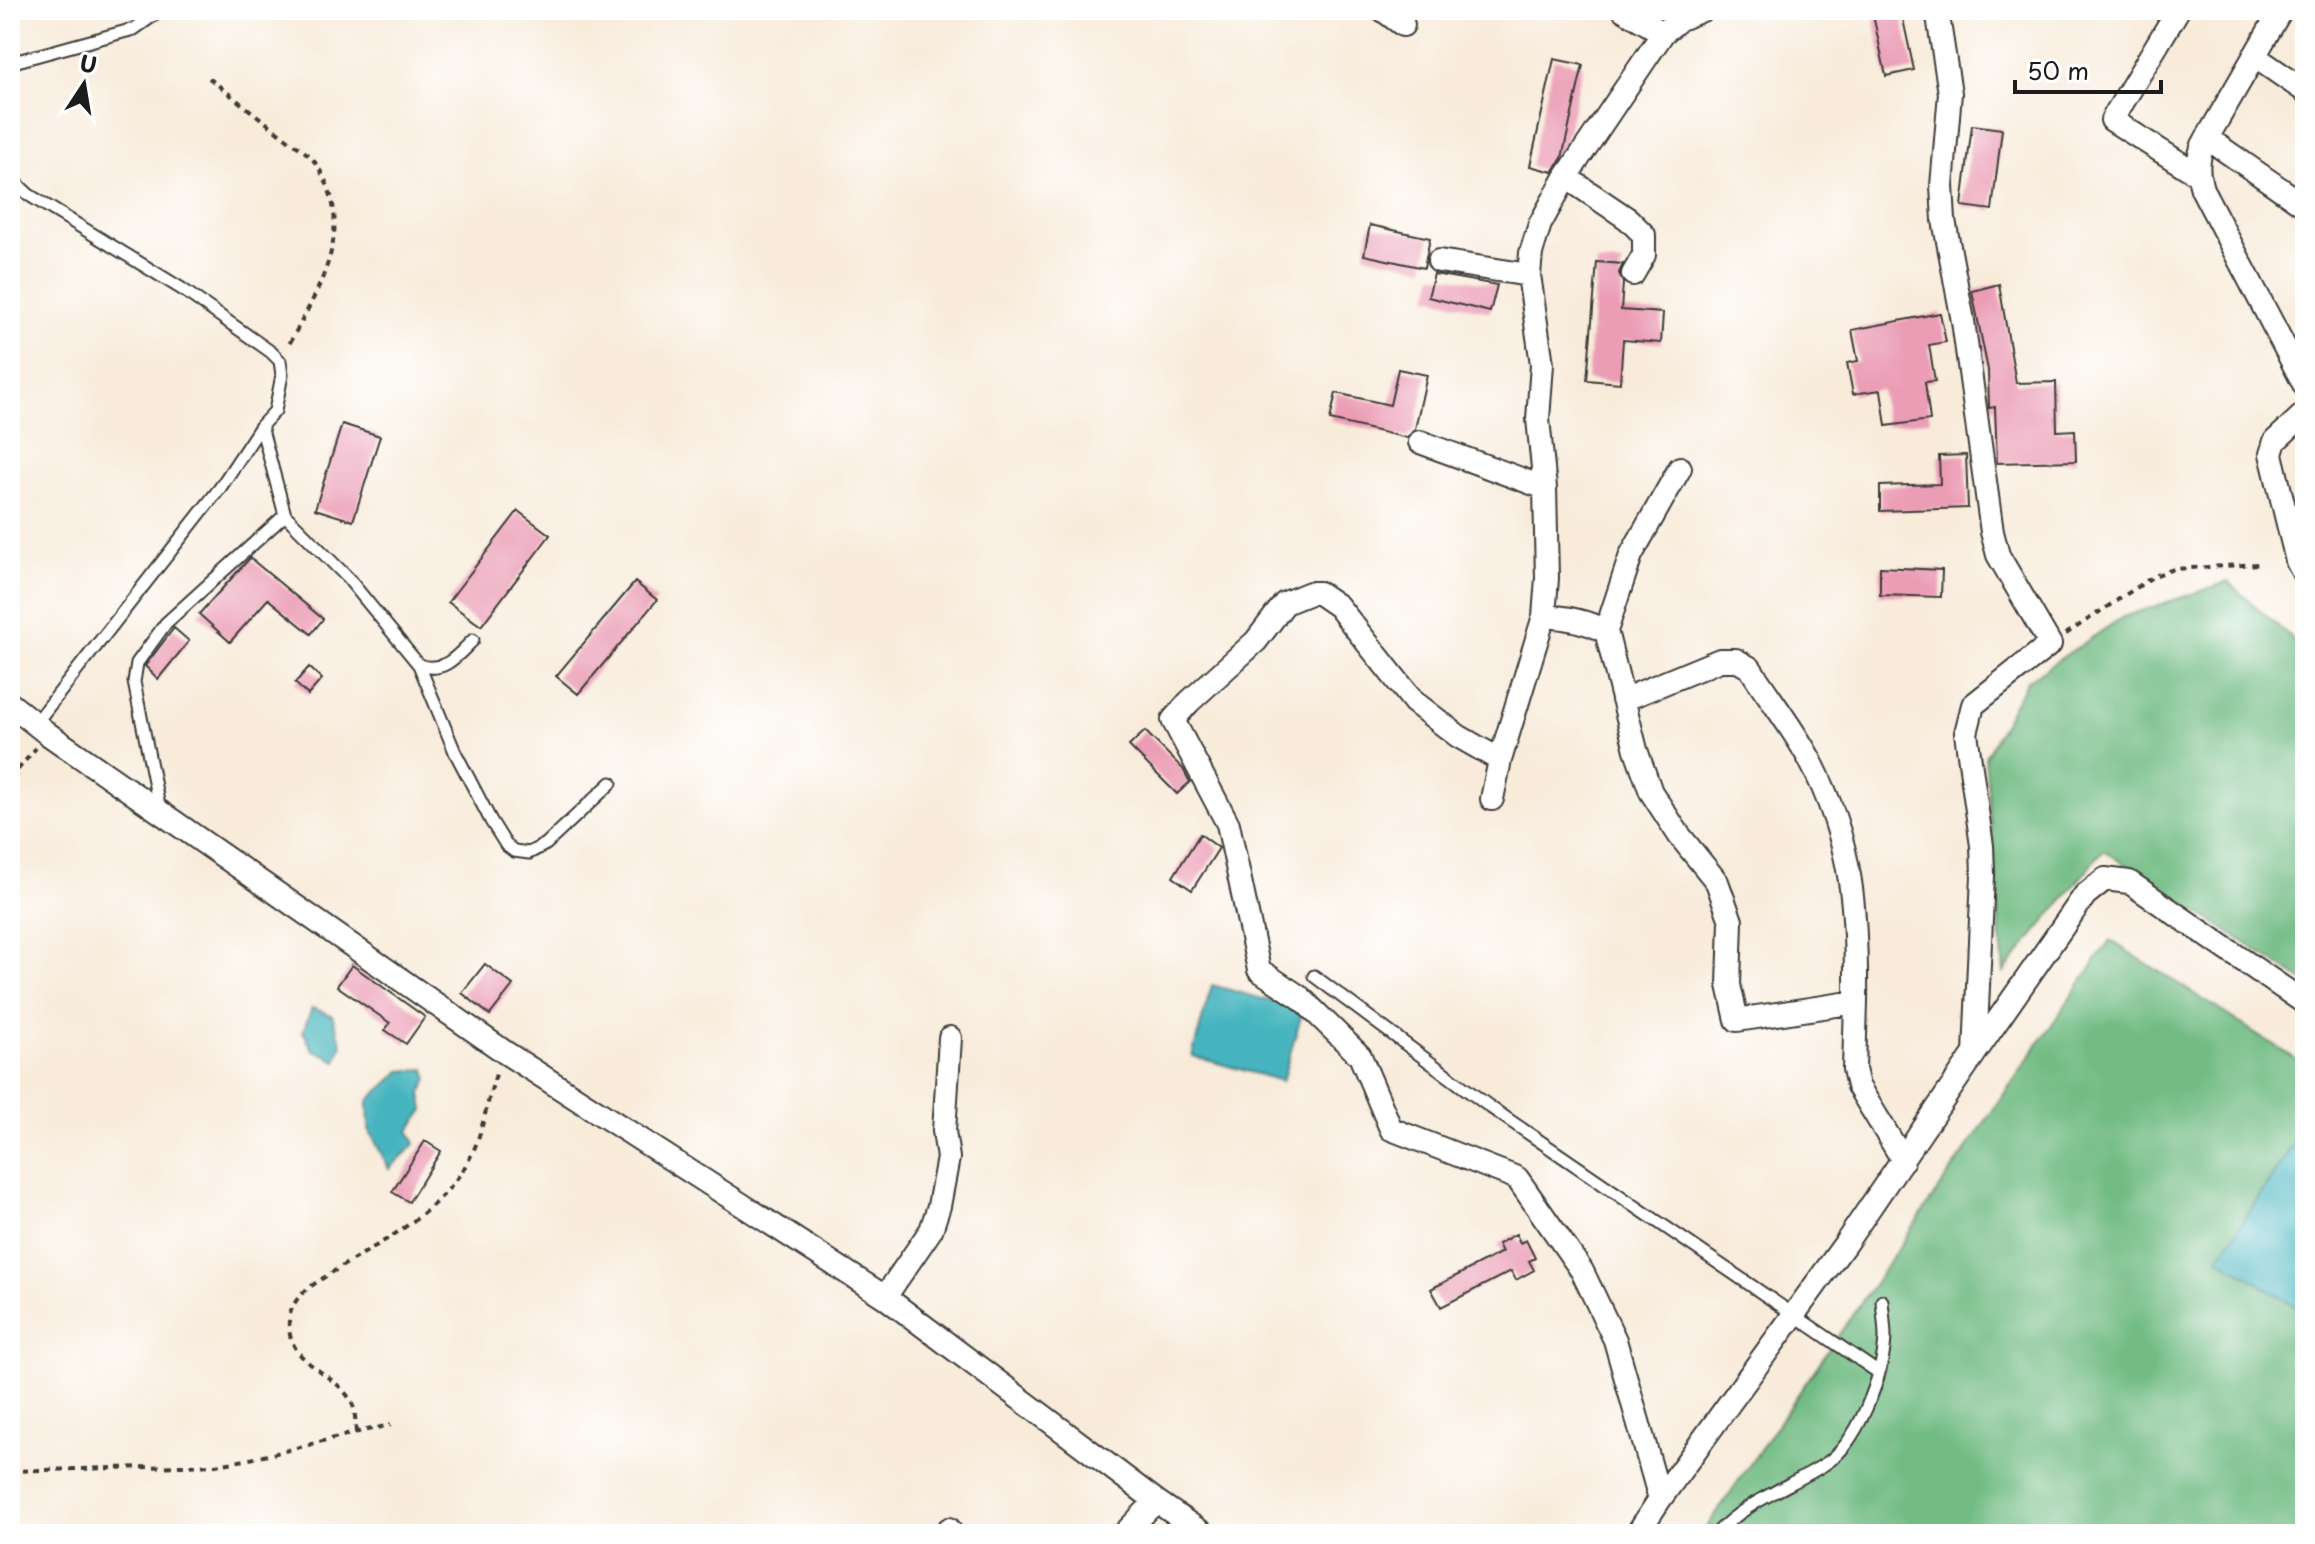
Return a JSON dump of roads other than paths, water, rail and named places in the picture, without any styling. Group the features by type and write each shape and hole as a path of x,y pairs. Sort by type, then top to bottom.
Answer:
{"street":[{"path":"1383,10 1403,25"},
{"path":"1624,10 1663,33"},
{"path":"1492,799 1500,760 1544,616 1547,578 1545,488 1538,419 1542,364 1529,275 1531,253 1540,224 1566,177 1663,33 1680,19 1702,10"},
{"path":"1937,10 1950,93 1942,186 1944,220 1963,321 1992,532 1998,555 2050,644 1973,705 1968,717 1966,733 1982,846 1975,1053"},
{"path":"2178,10 2112,120 2197,174"},
{"path":"2281,10 2207,138 2198,159 2197,174 2305,386"},
{"path":"2254,56 2305,91"},
{"path":"2207,138 2305,206"},
{"path":"1566,177 1628,219 1644,235 1644,255 1633,274"},
{"path":"1439,261 1529,275"},
{"path":"2305,413 2275,441 2271,454 2297,561 2305,576"},
{"path":"1420,442 1545,488"},
{"path":"1680,468 1631,555 1606,631 1636,750 1651,792 1679,835 1717,882 1722,895 1731,921 1729,985 1737,1020 1856,1002"},
{"path":"1500,760 1458,736 1414,702 1338,606 1319,593 1310,593 1285,603 1256,641 1173,720 1228,824 1259,970 1301,998 1360,1056 1391,1129 1517,1178 1582,1271 1615,1340 1660,1499"},
{"path":"1544,616 1591,624 1606,631"},
{"path":"1623,700 1720,660 1736,660 1750,668 1808,756 1828,795 1844,843 1854,898 1854,1069 1858,1086 1903,1160"},
{"path":"10,704 506,1053 885,1297 1204,1534"},
{"path":"1637,1534 1903,1160 2085,895 2105,879 2129,882 2305,1003"},
{"path":"885,1297 931,1230 939,1206 948,1158 944,1131 950,1038"},
{"path":"1124,1534 1156,1501"}],"lane":[{"path":"10,63 134,29 154,15 156,10"},
{"path":"10,177 29,195 182,289 280,361 282,375 278,403 270,418 261,426 220,488 42,729"},
{"path":"261,426 285,515 347,577 419,665 455,752 506,845 514,851 529,853 546,844 611,783"},
{"path":"160,812 134,682 137,663 166,623 285,515"},
{"path":"419,665 432,668 444,666 473,640"},
{"path":"1314,976 1490,1107 1879,1373"},
{"path":"1716,1534 1765,1497 1829,1462 1850,1439 1879,1373 1885,1339 1882,1301"}],"water":[{"path":"1212,985 1303,1010 1282,1081 1192,1056"},
{"path":"312,1008 332,1015 342,1044 336,1062 327,1055 313,1051 303,1031"},
{"path":"425,1069 428,1080 421,1093 424,1110 409,1131 415,1144 389,1169 369,1129 368,1101 401,1071"},
{"path":"2300,1134 2305,1137 2305,1313 2219,1258"}]}
